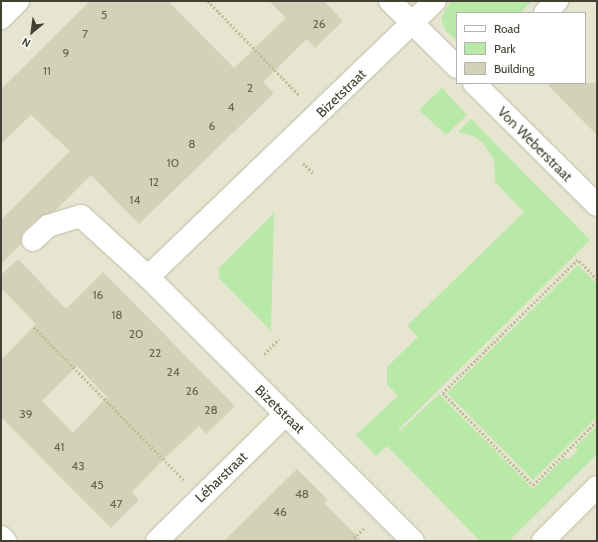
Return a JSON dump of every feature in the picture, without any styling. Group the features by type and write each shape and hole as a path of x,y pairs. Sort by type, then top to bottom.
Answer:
{"street":[{"path":"1,18 18,1"},
{"path":"390,1 456,66"},
{"name":"Bizetstraat","path":"148,277 435,1"},
{"path":"546,12 557,1"},
{"name":"Von Weberstraat","path":"475,84 597,205"},
{"name":"Bizetstraat","path":"33,240 48,226 80,216 148,277 244,376 286,414 413,541"},
{"name":"Léharstraat","path":"157,541 286,414"},
{"path":"543,541 597,487"},
{"path":"1,536 5,541"}],"path":[{"path":"208,1 318,114"},
{"path":"597,280 578,260 443,393 533,485 597,422"},
{"path":"34,328 201,497"}],"shaded area":[{"path":"1,1 597,1 597,541 1,541"}],"green space":[{"path":"451,1 532,1 521,12 456,12 456,40 445,30 441,18"},
{"path":"442,88 467,115 446,135 419,110"},
{"path":"471,119 590,240 398,430 400,431 439,394 533,489 565,457 568,460 578,450 575,447 597,426 597,454 509,541 480,541 387,446 376,456 356,435 398,396 387,384 387,367 418,337 407,326 524,212 495,182 494,160 483,143 473,136 458,132"},
{"path":"274,213 271,331 219,278 219,268"},
{"path":"578,265 597,284 597,417 533,480 447,393"}],"building":[{"path":"90,1 168,1 234,68 286,18 269,1 324,1 343,21 315,48 307,39 263,82 274,93 139,224 91,175 55,211 40,217 24,231 21,237 21,244 1,264 1,220 70,151 31,115 1,144 1,89"},
{"path":"597,83 597,135 547,84"},
{"path":"18,259 66,309 103,272 235,406 206,434 199,426 162,461 132,492 139,500 111,528 1,417 1,360 36,324 1,288 1,275","holes":["77,366 107,397 73,433 42,401"]},
{"path":"297,469 328,500 324,503 362,541 224,541"}]}
